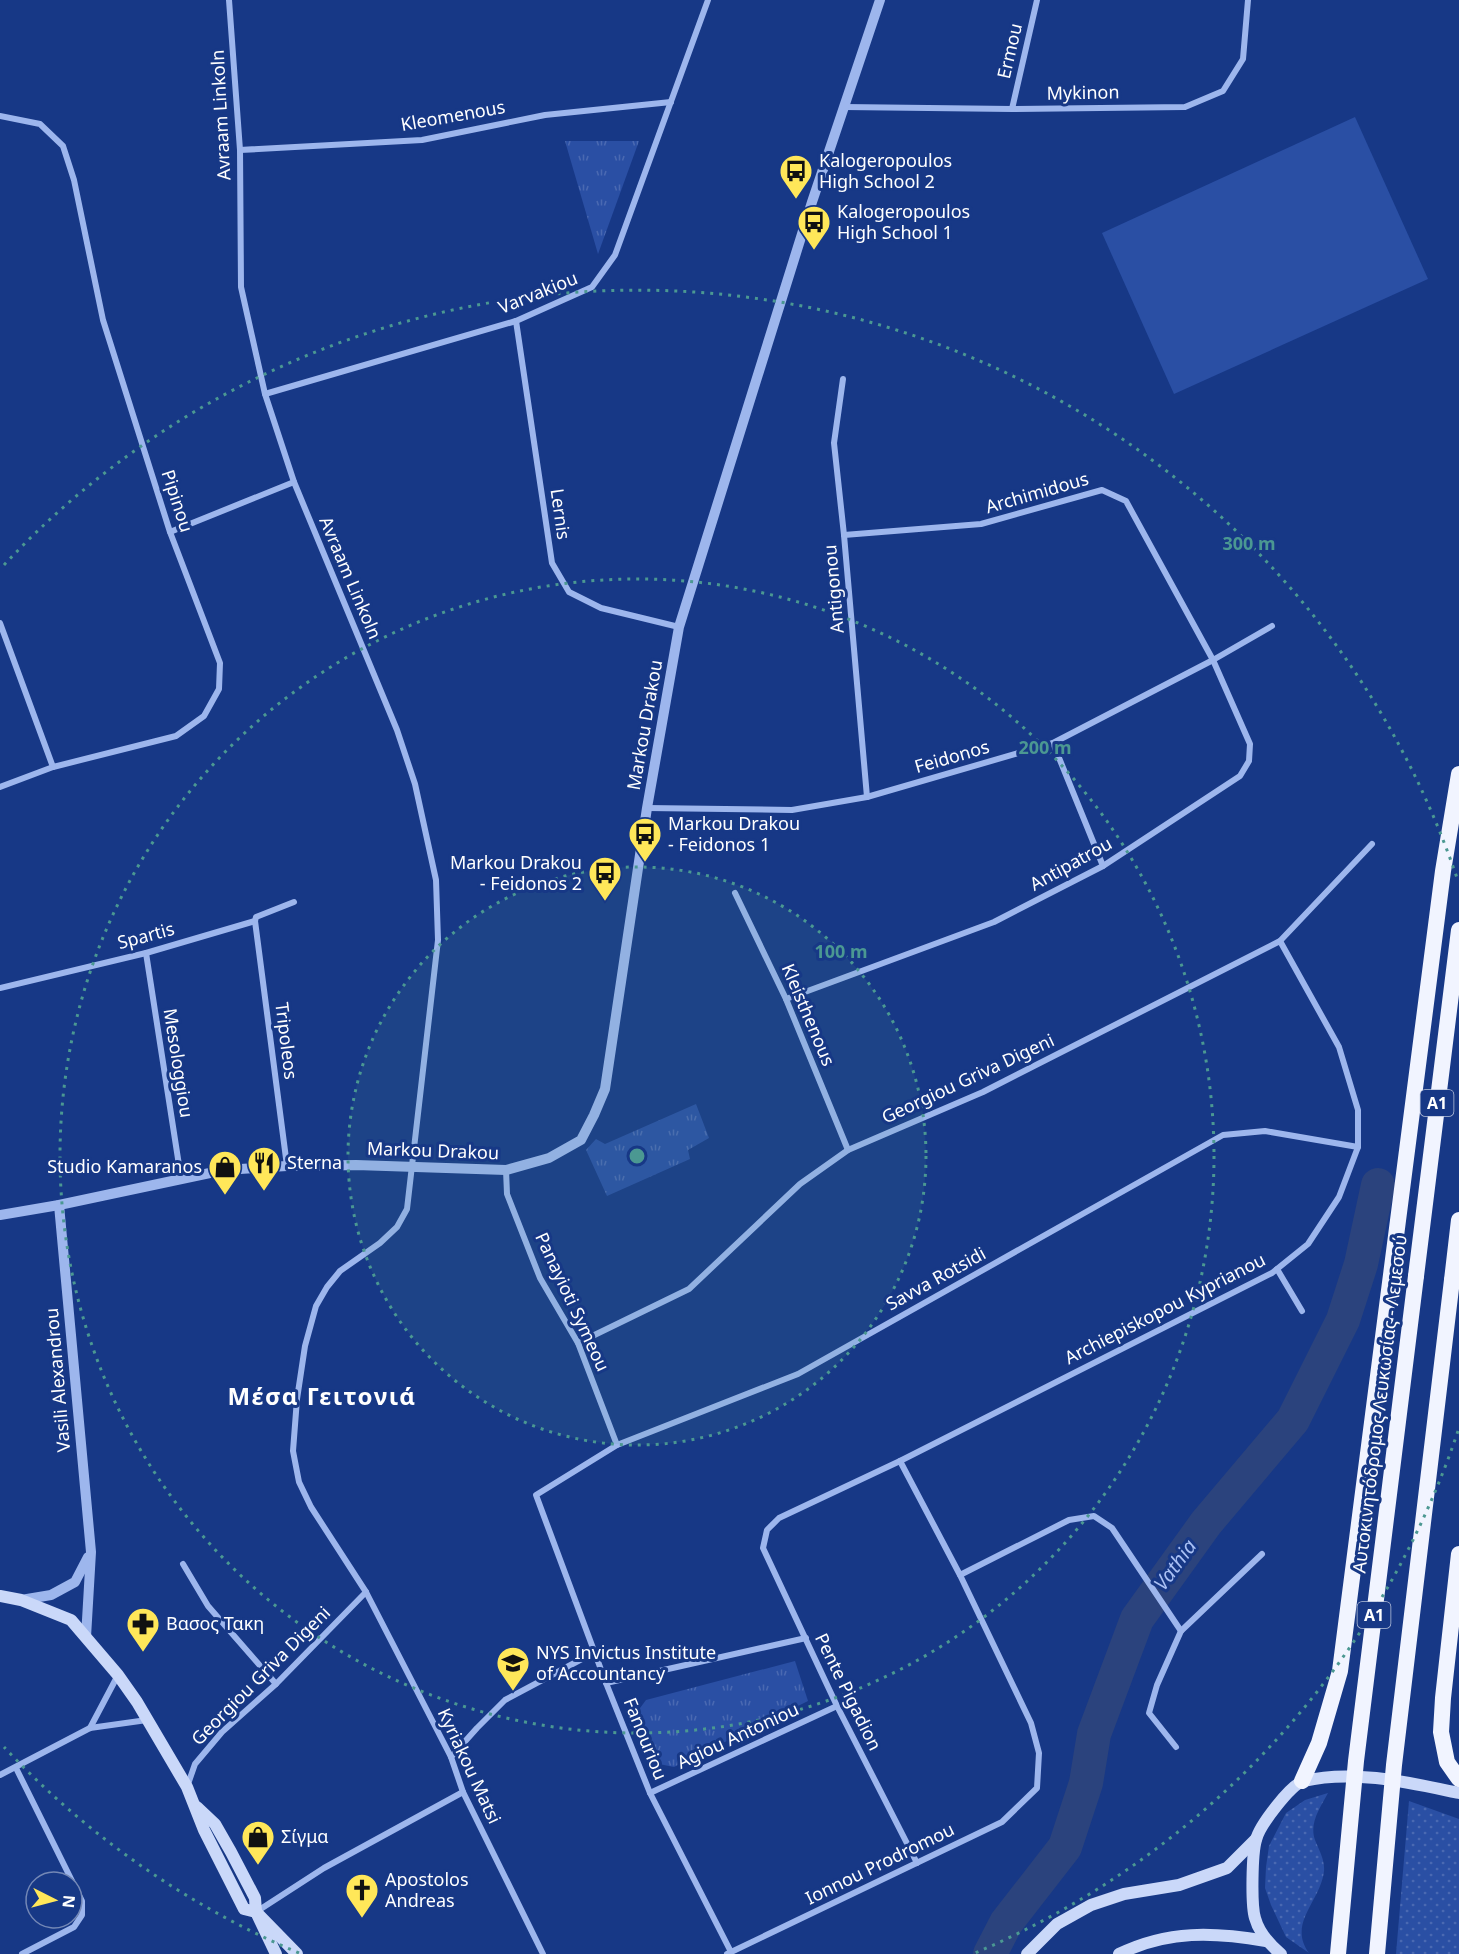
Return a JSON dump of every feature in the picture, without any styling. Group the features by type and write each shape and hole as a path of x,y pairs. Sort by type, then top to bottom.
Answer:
{"highway":[{"path":"1302,1781 1319,1743 1340,1671 1443,871 1459,774"},
{"name":"Αυτοκινητόδρομος Λευκωσίας - Λεμεσού","path":"1338,1954 1356,1761 1459,930"},
{"name":"A1","path":"1377,1954 1394,1765 1459,1220"},
{"path":"1459,1554 1441,1732 1447,1762 1459,1779"}],"main road":[{"path":"0,1596 21,1600 71,1620 118,1675 134,1697 196,1806 215,1824 226,1842 255,1898 256,1912 276,1954"},
{"path":"1027,1954 1058,1924 1091,1905 1124,1894 1179,1885 1227,1868 1256,1839 1276,1805 1302,1781 1346,1776 1409,1783 1459,1793"},
{"path":"1256,1839 1253,1881 1254,1916 1266,1941 1281,1954"},
{"path":"256,1912 297,1954"},
{"path":"1119,1954 1163,1938 1198,1934 1230,1935 1266,1941"}],"street":[{"name":"Avraam Linkoln","path":"229,0 240,150 241,287 265,394 294,482 397,730 415,784 436,880 438,940 407,1209 397,1227 380,1243 340,1271 316,1306 305,1346 297,1400 293,1451 299,1482 311,1507 366,1592"},
{"name":"Varvakiou","path":"265,394 516,321 592,287 615,255 708,0"},
{"name":"Markou Drakou","path":"0,1215 224,1170 287,1166 413,1166 506,1170 549,1158 581,1140 605,1089 646,808 679,627 812,202 880,0"},
{"name":"Ermou","path":"1012,109 1037,0"},
{"name":"Mykinon","path":"844,107 1012,109 1185,107 1223,91 1243,59 1248,0"},
{"name":"Kleomenous","path":"240,150 422,140 545,115 670,102"},
{"name":"Pipinou","path":"0,787 53,767 176,736 204,716 219,689 220,663 170,531 103,320 74,180 63,147 40,124 2,116"},
{"name":"Lernis","path":"516,321 552,563 569,592 601,608 679,627"},
{"name":"Antigonou","path":"843,379 834,443 867,797"},
{"path":"170,531 294,482"},
{"name":"Archimidous","path":"844,535 981,524 1102,490 1126,501 1213,660"},
{"path":"0,623 53,767"},
{"name":"Feidonos","path":"646,808 792,810 867,797 1053,743 1213,660 1272,626"},
{"name":"Antipatrou","path":"786,999 994,922 1103,866 1240,776 1249,760 1250,744 1213,660"},
{"path":"1053,743 1103,866"},
{"name":"Georgiou Griva Digeni","path":"578,1343 689,1289 800,1185 848,1150 983,1092 1280,941 1372,844"},
{"name":"Kleisthenous","path":"735,893 786,999 848,1150"},
{"name":"Spartis","path":"0,988 146,953 255,921 256,917 294,902"},
{"name":"Tripoleos","path":"255,921 287,1166"},
{"name":"Archiepiskopou Kyprianou","path":"767,1530 778,1518 900,1461 1277,1269 1308,1244 1339,1197 1358,1147 1358,1110 1339,1047 1280,941"},
{"name":"Mesologgiou","path":"146,953 181,1178"},
{"name":"Savva Rotsidi","path":"536,1495 617,1445 798,1374 1223,1135 1265,1131 1358,1147"},
{"name":"Panayioti Symeou","path":"506,1170 507,1194 540,1278 578,1343 617,1445"},
{"name":"Vasili Alexandrou","path":"58,1205 91,1552 86,1636"},
{"path":"1277,1269 1302,1311"},
{"path":"900,1461 960,1575 1069,1520 1094,1516 1112,1528 1181,1631"},
{"name":"Fanouriou","path":"536,1495 606,1683 651,1793 729,1953"},
{"name":"Pente Pigadion","path":"767,1530 764,1548 837,1706 917,1863"},
{"path":"21,1600 51,1595 75,1582 91,1552"},
{"path":"1176,1747 1149,1713 1157,1685 1181,1631 1262,1554"},
{"path":"183,1564 208,1606 276,1684"},
{"name":"Ionnou Prodromou","path":"729,1953 1002,1822 1037,1788 1039,1753 1031,1723 960,1575"},
{"name":"Georgiou Griva Digeni","path":"187,1787 195,1764 222,1732 276,1684 366,1592"},
{"name":"Kyriakou Matsi","path":"366,1592 451,1756 463,1792 543,1954"},
{"path":"606,1683 806,1638"},
{"path":"451,1756 506,1700 595,1652"},
{"path":"90,1728 118,1675"},
{"name":"Agiou Antoniou","path":"651,1793 837,1706"},
{"path":"0,1775 90,1728 147,1720"},
{"path":"16,1768 82,1901 82,1915 74,1927 22,1954"},
{"path":"256,1912 324,1868 463,1792"}],"green space":[{"path":"1355,117 1428,279 1174,394 1102,233"},
{"path":"565,141 639,141 598,254"},
{"path":"696,1104 709,1138 688,1150 690,1159 607,1196 586,1150 596,1139 605,1144"},
{"path":"795,1661 808,1701 674,1767 649,1762 629,1723 646,1700"},
{"path":"1328,1793 1316,1816 1313,1828 1323,1859 1324,1871 1322,1882 1303,1922 1303,1942 1309,1953 1286,1937 1265,1888 1266,1867 1269,1846 1286,1813 1305,1800"},
{"path":"1409,1801 1459,1819 1459,1954 1396,1954"}],"waterway":[{"name":"Vathia","path":"990,1954 1006,1923 1065,1847 1086,1783 1094,1734 1137,1619 1206,1523 1293,1420 1343,1320 1361,1264 1378,1185"}],"place":[{"name":"Kalogeropoulos High School 2","path":"796,200"},
{"name":"Kalogeropoulos High School 1","path":"814,251"},
{"name":"Markou Drakou - Feidonos 1","path":"645,863"},
{"name":"Markou Drakou - Feidonos 2","path":"605,902"},
{"name":"Sterna","path":"264,1192"},
{"name":"Studio Kamaranos","path":"225,1196"},
{"name":"Βασος Τακη","path":"143,1653"},
{"name":"NYS Invictus Institute of Accountancy","path":"513,1692"},
{"name":"Σίγμα","path":"258,1866"},
{"name":"Apostolos Andreas","path":"362,1919"}],"district":[{"name":"Μέσα Γειτονιά","path":"322,1397"}]}
